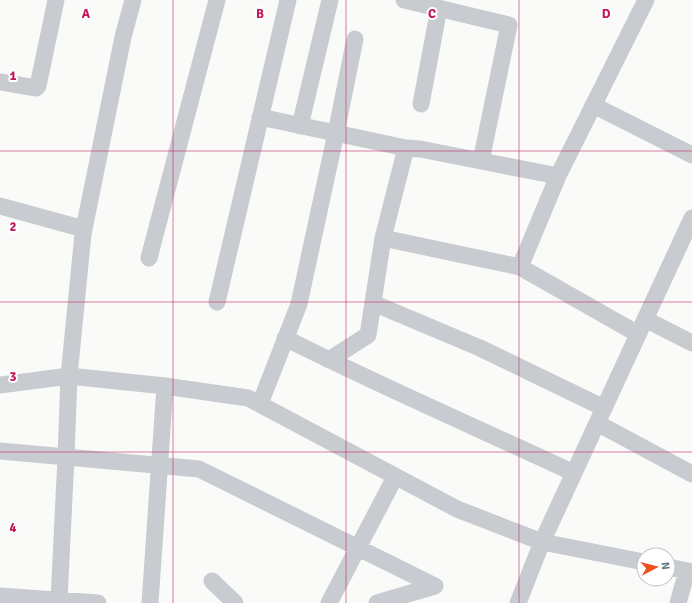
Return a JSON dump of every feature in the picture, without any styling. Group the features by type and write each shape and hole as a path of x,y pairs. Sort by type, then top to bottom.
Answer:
{"street":[{"path":"0,82 36,88 38,86 56,0"},
{"path":"59,600 69,376 84,229 122,38 133,0"},
{"path":"149,258 217,0"},
{"path":"217,302 288,0"},
{"path":"300,126 330,0"},
{"path":"404,0 509,25 481,161"},
{"path":"520,267 558,176 646,0"},
{"path":"421,104 439,8"},
{"path":"260,404 298,304 355,39"},
{"path":"593,105 692,155"},
{"path":"260,117 406,148 420,149 558,176"},
{"path":"328,360 368,335 383,238 406,148"},
{"path":"0,206 84,229"},
{"path":"518,603 542,542 642,326 691,225"},
{"path":"383,238 520,267 642,326 692,343"},
{"path":"373,303 480,348 604,408"},
{"path":"285,338 390,389 574,473"},
{"path":"0,385 69,376 165,386 248,398 457,509 542,542 636,560"},
{"path":"150,603 158,465 165,386"},
{"path":"597,423 692,473 687,483 692,486"},
{"path":"0,451 199,469 435,586 377,603"},
{"path":"329,603 395,477"},
{"path":"676,569 689,571 678,603"},
{"path":"212,581 235,603"},
{"path":"0,596 98,603"}]}
